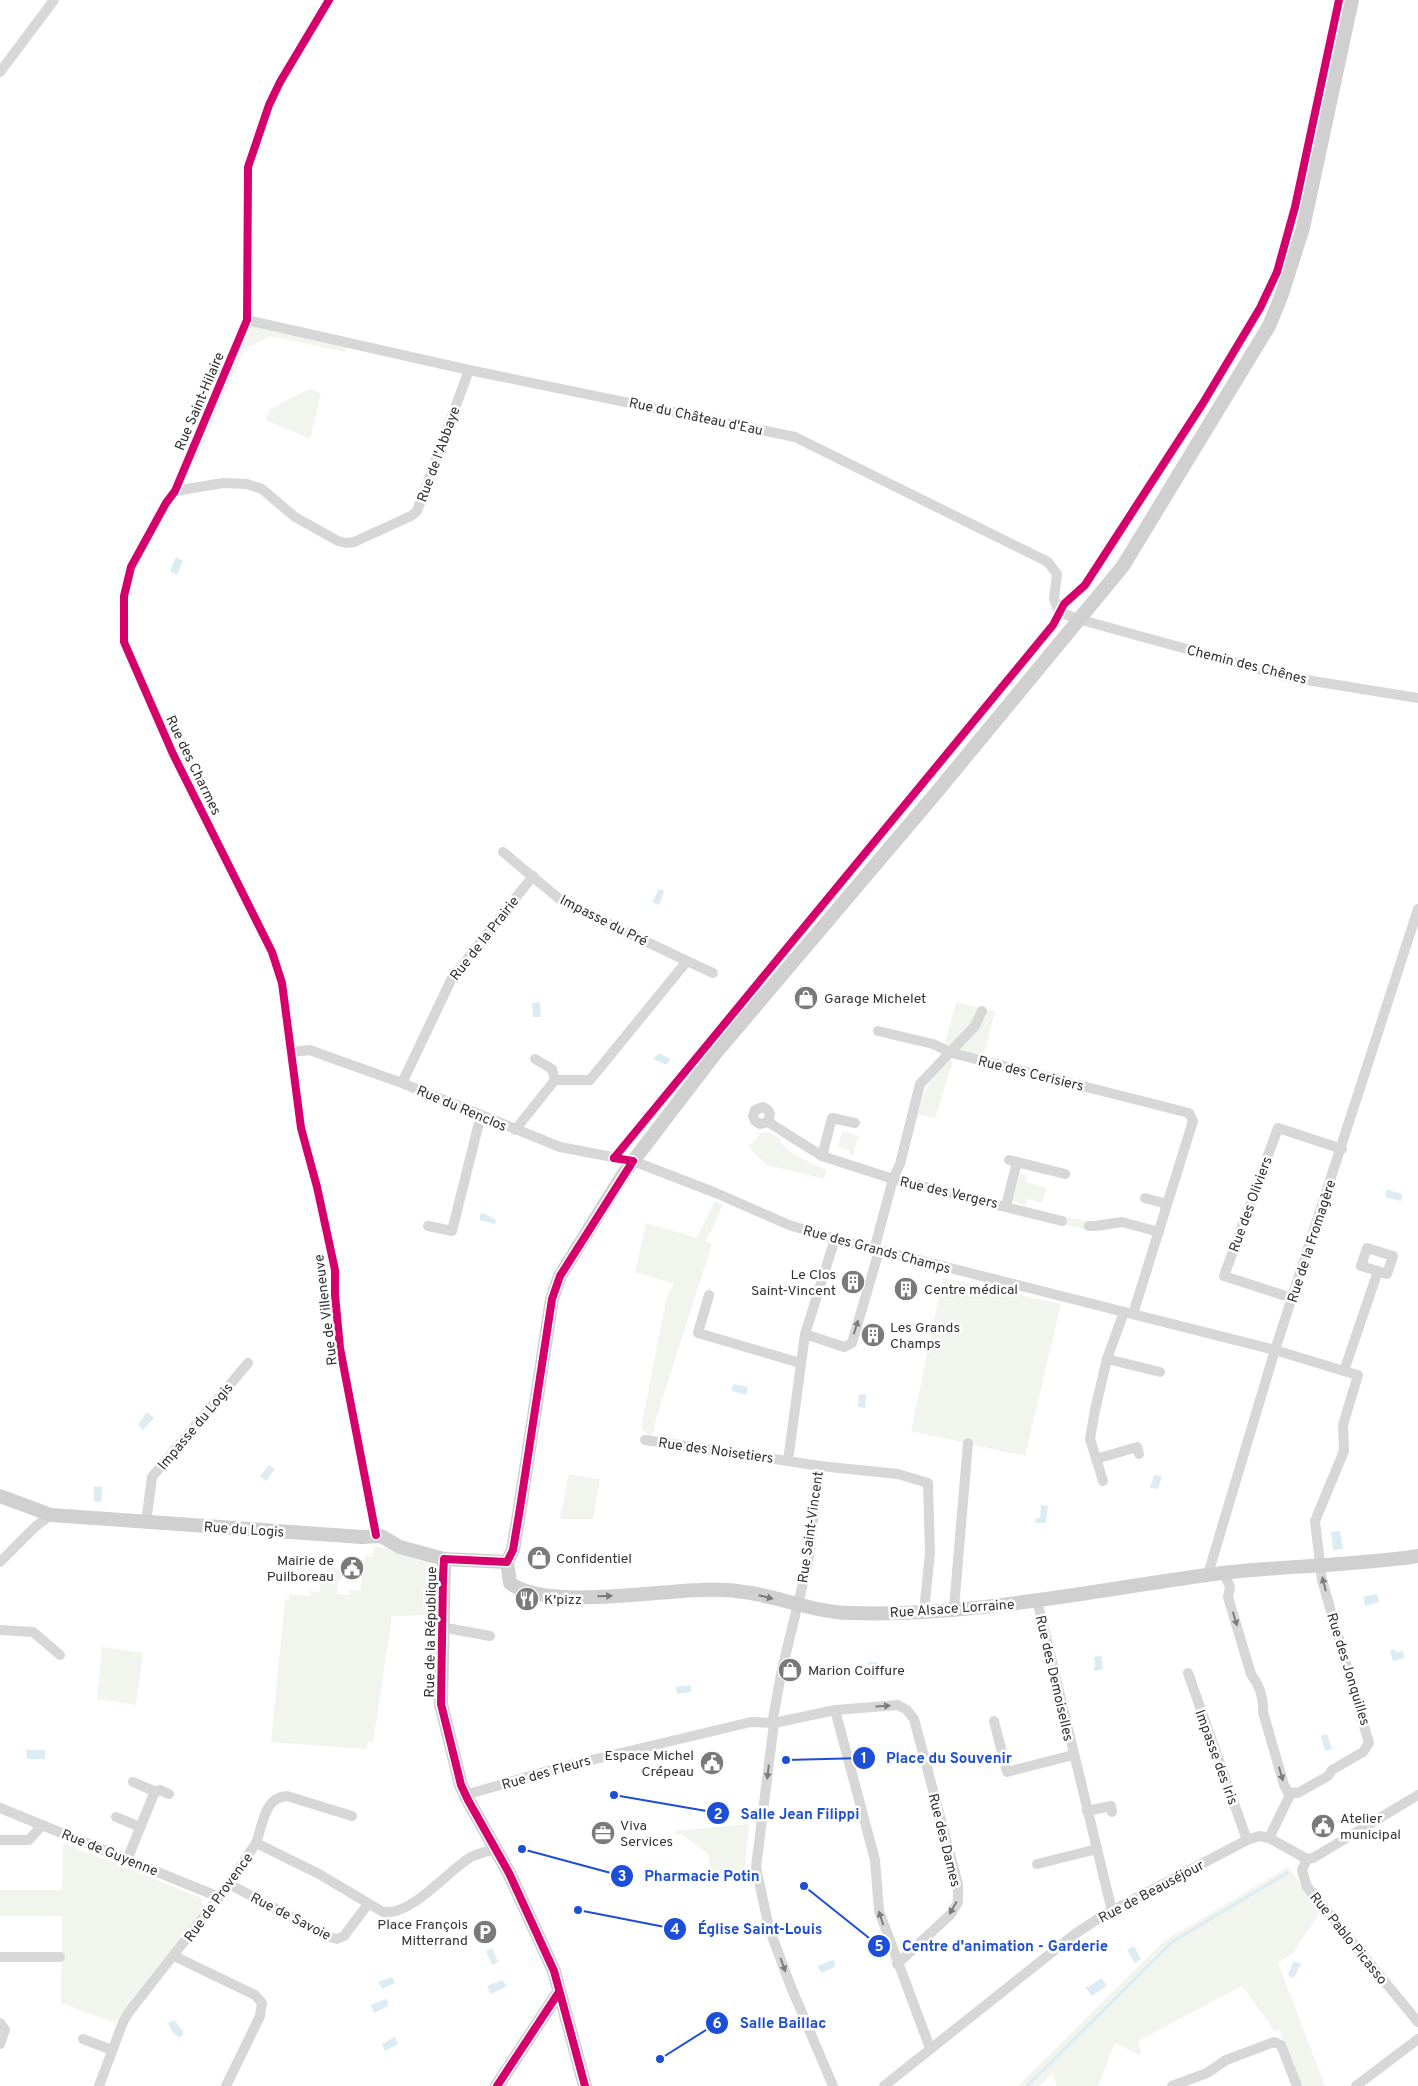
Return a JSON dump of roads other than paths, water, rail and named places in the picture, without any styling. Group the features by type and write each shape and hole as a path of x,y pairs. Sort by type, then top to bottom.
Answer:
{"main road":[{"path":"507,1562 513,1550 552,1299 560,1276 633,1161 715,1054 936,793 1123,566 1269,326 1282,294 1303,228 1352,0"},
{"name":"Rue du Logis","path":"0,1496 46,1514 146,1523 362,1537 376,1535 386,1538 400,1547 444,1559"},
{"name":"Rue Alsace Lorraine","path":"507,1562 510,1583 517,1589 526,1592 569,1598 640,1595 662,1591 730,1590 848,1613 924,1611 1037,1600 1224,1572 1355,1563 1418,1556"},
{"name":"Rue de la République","path":"507,1562 444,1559 441,1626 441,1704 465,1795 496,1848 554,1970 585,2086"},
{"path":"497,2086 559,1992"},
{"path":"538,2024 552,2022 568,2028"}],"street":[{"path":"0,72 54,0"},
{"path":"247,320 248,168 269,105 280,82 329,0"},
{"name":"Rue du Château d'Eau","path":"247,320 469,370 795,437 1048,562 1057,574 1054,599 1059,612 1078,619"},
{"name":"Rue Saint-Hilaire","path":"176,491 247,320"},
{"name":"Rue de l'Abbaye","path":"176,491 223,483 247,484 262,489 295,517 338,541 354,542 412,516 417,511 469,370"},
{"name":"Rue des Charmes","path":"176,491 166,503 131,567 124,596 124,642 174,754 272,952 282,983 292,1052"},
{"name":"Chemin des Chênes","path":"1078,619 1288,678 1418,698"},
{"name":"Impasse du Pré","path":"503,852 563,902 712,973"},
{"name":"Rue de la Prairie","path":"402,1083 452,978 533,876"},
{"name":"Rue de la Fromagère","path":"1208,1574 1275,1350 1342,1149 1418,909"},
{"path":"555,1080 590,1080 687,961"},
{"name":"Rue des Vergers","path":"806,1334 844,1347 852,1343 877,1250 893,1179 900,1164 920,1084 952,1053 977,1024 982,1010"},
{"name":"Rue des Cerisiers","path":"878,1031 933,1044 952,1053 1186,1111 1192,1116 1193,1120 1168,1204"},
{"name":"Rue du Renclos","path":"292,1052 310,1050 402,1083 560,1147 633,1161"},
{"name":"Rue de Villeneuve","path":"292,1052 301,1128 317,1187 335,1270 335,1296 340,1348 376,1535"},
{"path":"535,1059 552,1069 555,1080"},
{"path":"516,1130 555,1080"},
{"path":"428,1226 452,1231 481,1115"},
{"path":"822,1156 832,1118 855,1123"},
{"name":"Rue des Vergers","path":"768,1122 822,1156 893,1179 1062,1220"},
{"name":"Rue des Oliviers","path":"1292,1298 1224,1276 1278,1128 1342,1149"},
{"name":"Rue des Grands Champs","path":"633,1161 716,1193 776,1220 835,1239 1275,1350 1344,1371"},
{"name":"Rue des Vergers","path":"1006,1206 1013,1161 1065,1174"},
{"path":"1103,1481 1090,1439 1095,1410 1107,1359 1128,1313 1168,1204 1145,1198"},
{"path":"1090,1226 1122,1222 1159,1232"},
{"path":"788,1460 800,1363 806,1334 835,1239"},
{"path":"1320,1565 1315,1521 1344,1451 1343,1425 1358,1375 1344,1371 1378,1271"},
{"path":"709,1295 698,1333 800,1363"},
{"path":"1107,1359 1160,1372"},
{"name":"Impasse du Logis","path":"146,1523 152,1477 248,1363"},
{"name":"Rue des Noisetiers","path":"646,1440 788,1460"},
{"path":"954,1608 968,1443"},
{"path":"1096,1459 1137,1447 1139,1454"},
{"name":"Rue Saint-Vincent","path":"788,1460 820,1466 808,1563 782,1669 773,1724 756,1867 769,1928 791,1987 833,2086"},
{"path":"820,1466 898,1474 928,1483 930,1553 924,1611"},
{"path":"0,1562 46,1514"},
{"name":"Rue des Jonquilles","path":"1291,1793 1298,1793 1328,1776 1332,1770 1363,1752 1369,1743 1322,1580 1320,1565"},
{"path":"1224,1572 1230,1587 1228,1597 1251,1674 1258,1683 1264,1702 1263,1712 1284,1785 1291,1793 1269,1838 1307,1859 1313,1858 1418,1795"},
{"name":"Rue des Demoiselles","path":"1037,1600 1112,1911"},
{"path":"441,1626 490,1636"},
{"path":"0,1630 33,1632 60,1655"},
{"name":"Impasse des Iris","path":"1188,1673 1247,1840"},
{"name":"Rue des Dames","path":"773,1724 835,1710 888,1705 898,1705 907,1710 914,1719 958,1884 958,1902 952,1914 897,1964"},
{"path":"835,1710 875,1860 879,1911 897,1964 930,2048"},
{"name":"Rue des Demoiselles","path":"994,1721 1007,1772 1073,1755"},
{"name":"Rue des Fleurs","path":"465,1795 558,1768 751,1722 773,1724"},
{"path":"133,1782 155,1791 160,1790 169,1794"},
{"path":"127,1860 155,1791"},
{"path":"256,1843 268,1807 276,1798 287,1796 352,1816"},
{"path":"1087,1811 1111,1806 1112,1812"},
{"name":"Rue de Guyenne","path":"0,1808 219,1897"},
{"path":"116,1818 140,1827"},
{"path":"0,1840 29,1840 42,1825"},
{"name":"Rue de Beauséjour","path":"884,2086 1054,1949 1112,1911 1247,1840 1259,1836 1269,1838"},
{"name":"Rue de Provence","path":"98,2086 129,2012 229,1884 256,1843 319,1874 383,1912 390,1913 406,1908 420,1899 469,1858 496,1848"},
{"path":"1038,1864 1097,1849"},
{"name":"Rue Pablo Picasso","path":"1307,1859 1302,1870 1307,1887 1418,2022"},
{"name":"Rue de Savoie","path":"229,1884 329,1937 338,1939 344,1936 368,1904"},
{"path":"174,1956 256,1995 262,2003 260,2016 226,2086"},
{"path":"0,1957 60,1957"},
{"path":"0,2023 5,2030 0,2044"},
{"path":"83,2039 112,2050"},
{"path":"1356,2086 1418,2039"},
{"path":"1172,2086 1207,2073 1226,2060 1274,2042 1281,2045 1297,2086"}],"waterway":[{"path":"1027,2086 1172,1942 1287,1873"}],"place":[{"name":"Garage Michelet","path":"806,998"},
{"name":"Le Clos Saint-Vincent","path":"853,1282"},
{"name":"Centre médical","path":"906,1289"},
{"name":"Les Grands Champs","path":"873,1335"},
{"name":"Confidentiel","path":"539,1558"},
{"name":"Mairie de Puilboreau","path":"352,1568"},
{"name":"K'pizz","path":"527,1599"},
{"name":"Marion Coiffure","path":"790,1670"},
{"name":"Place du Souvenir","path":"786,1760"},
{"name":"Espace Michel Crépeau","path":"712,1763"},
{"name":"Salle Jean Filippi","path":"614,1795"},
{"name":"Atelier municipal","path":"1323,1826"},
{"name":"Viva Services","path":"603,1833"},
{"name":"Pharmacie Potin","path":"522,1849"},
{"name":"Centre d'animation - Garderie","path":"804,1886"},
{"name":"Église Saint-Louis","path":"578,1910"},
{"name":"Place François Mitterrand","path":"485,1932"},
{"name":"Salle Baillac","path":"660,2059"}]}
